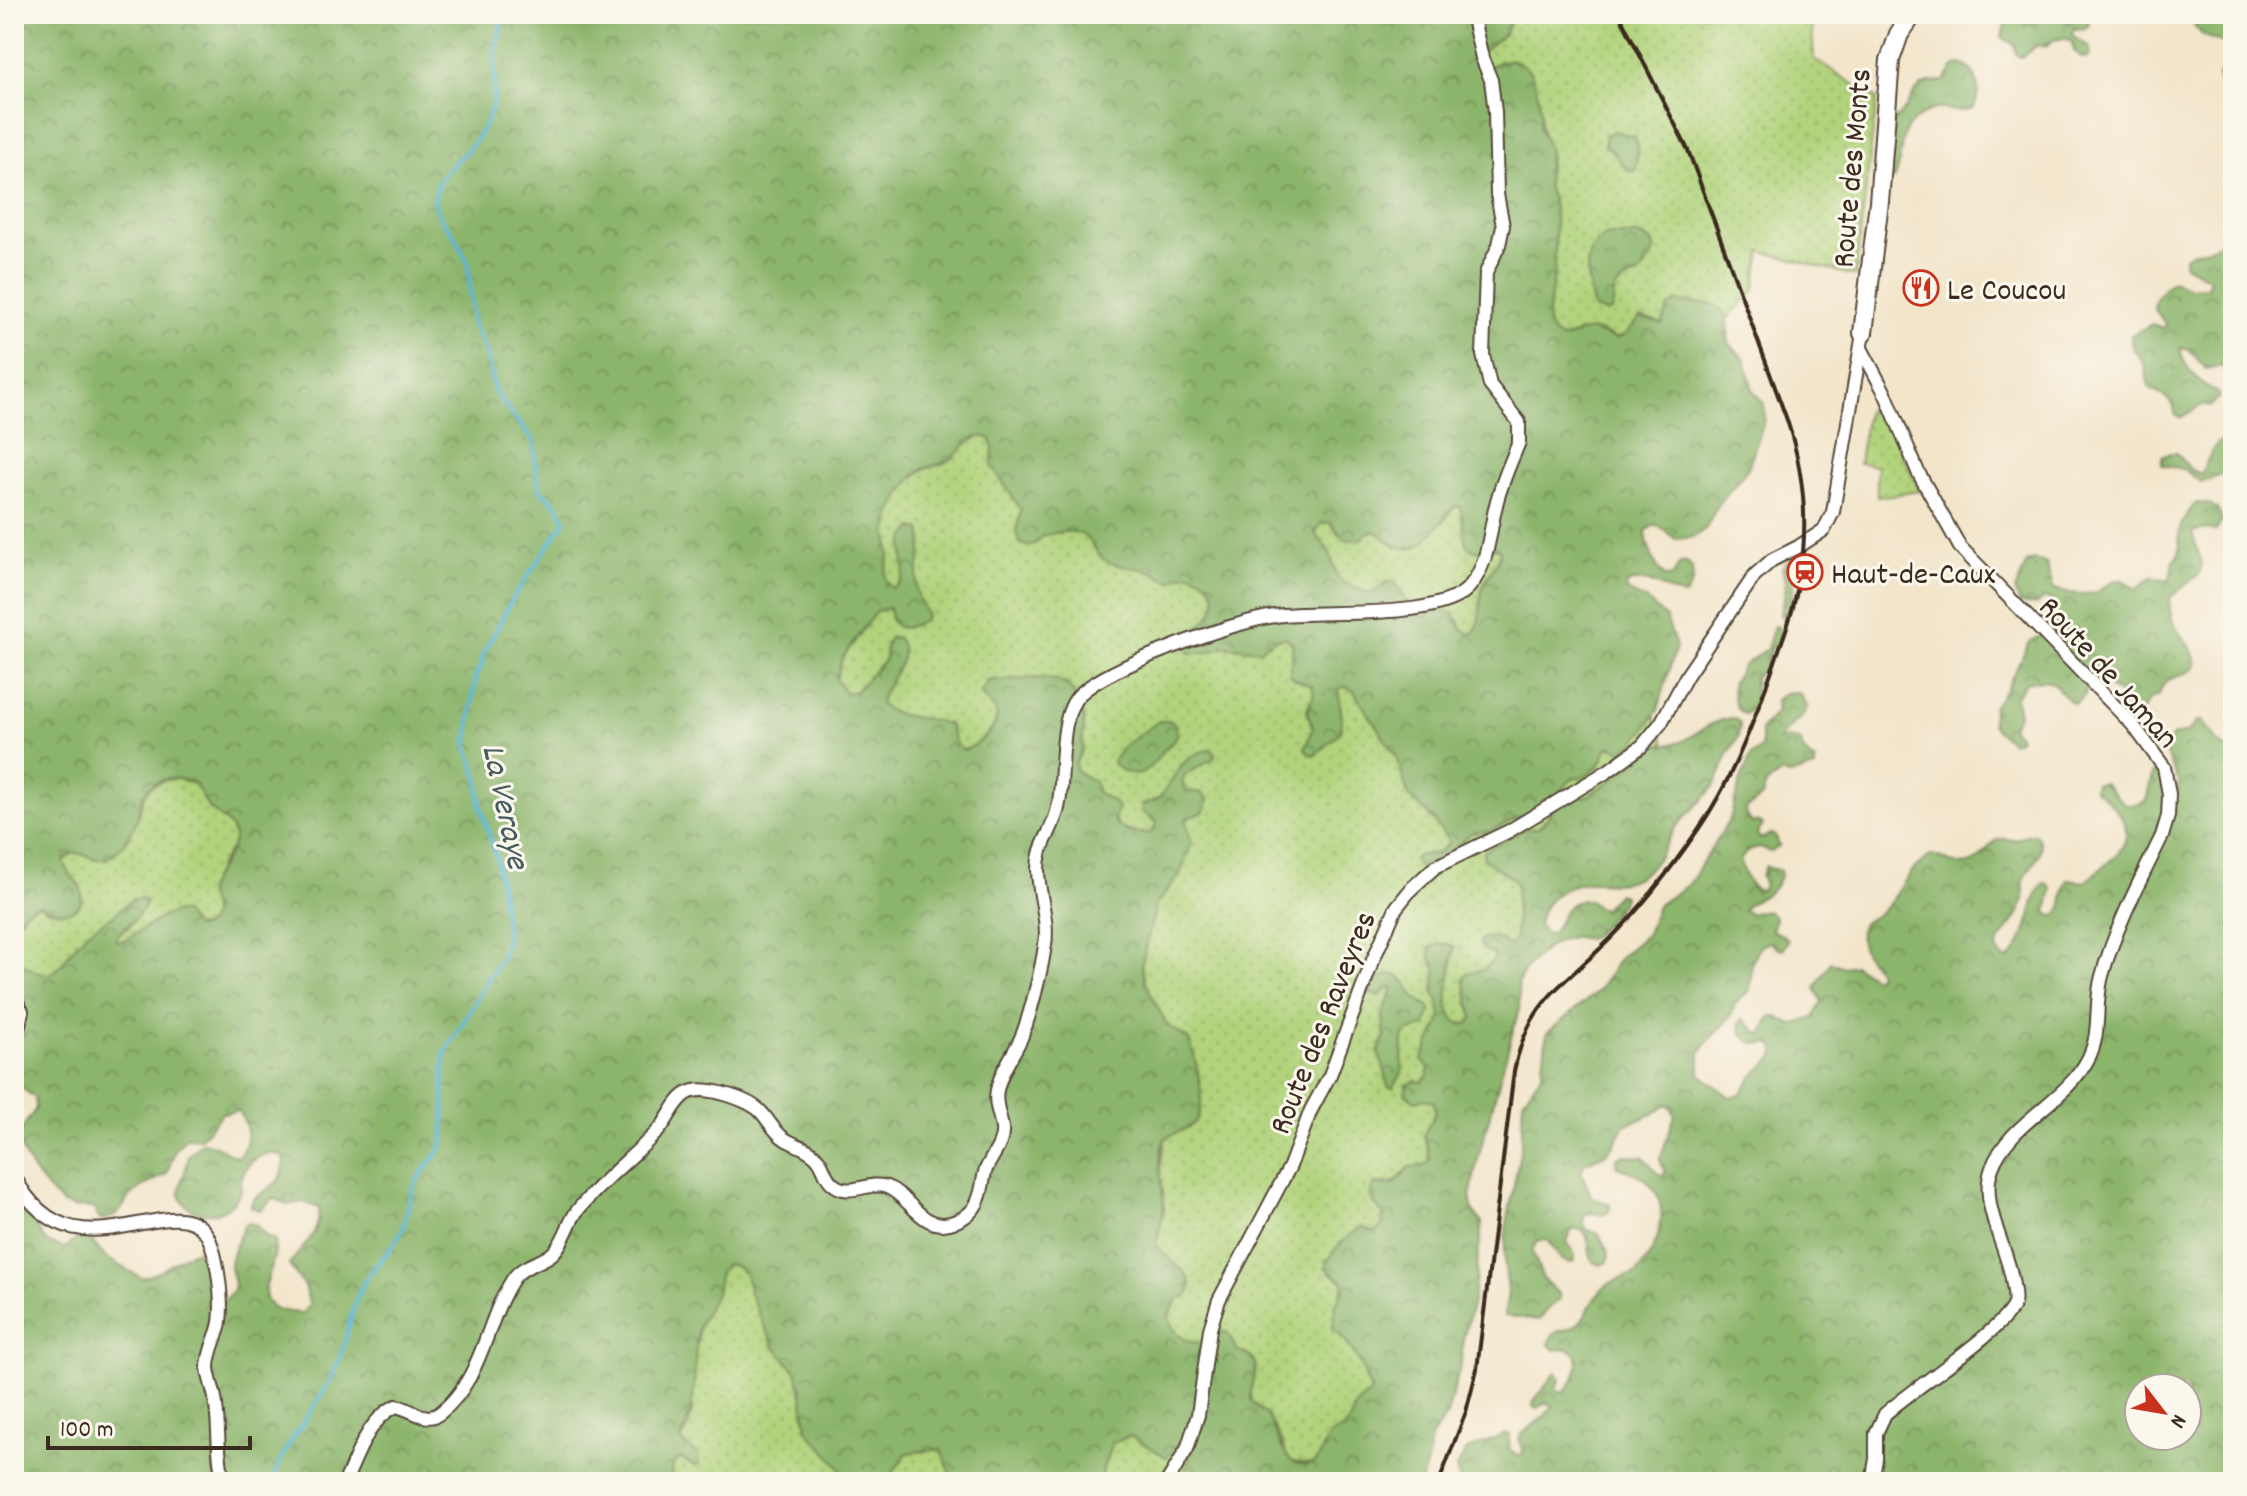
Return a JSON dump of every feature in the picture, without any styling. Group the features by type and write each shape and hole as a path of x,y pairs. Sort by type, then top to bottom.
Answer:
{"street":[{"path":"345,1482 363,1443 385,1411 396,1406 427,1417 439,1414 477,1365 512,1281 530,1264 553,1253 574,1215 613,1171 658,1131 686,1094 696,1090 709,1091 741,1098 755,1106 779,1136 814,1154 828,1180 836,1187 846,1190 877,1184 890,1188 931,1223 953,1223 965,1217 977,1204 988,1166 1000,1143 1002,1130 995,1095 1004,1067 1021,1039 1044,949 1046,928 1039,882 1040,849 1058,808 1060,764 1069,714 1081,693 1125,667 1251,621 1277,615 1386,612 1453,600 1468,590 1490,544 1495,508 1519,442 1520,431 1514,413 1490,385 1483,355 1486,273 1499,245 1503,226 1497,194 1491,80 1482,58 1472,14"},
{"name":"Route des Monts","path":"1862,341 1879,202 1890,60 1899,34 1913,14"},
{"name":"Route des Raveyres","path":"1167,1482 1187,1449 1198,1415 1210,1329 1219,1300 1290,1166 1311,1110 1330,1075 1381,939 1396,908 1420,879 1435,867 1509,831 1608,771 1642,746 1661,723 1687,675 1755,575 1772,560 1824,530 1833,512 1862,341"},
{"name":"Route de Jaman","path":"1862,341 1918,472 1960,547 2133,725 2164,767 2169,794 2168,816 2162,836 2105,965 2097,999 2097,1036 2090,1057 2077,1075 2002,1149 1991,1168 1988,1197 2009,1259 2013,1304 1999,1324 1885,1414 1876,1433 1872,1482"},
{"path":"14,997 22,1011 14,1050"},
{"path":"14,1176 25,1195 41,1212 59,1224 77,1230 177,1218 191,1221 202,1228 208,1237 221,1300 219,1327 209,1355 208,1370 215,1397 224,1482"}],"green space":[{"path":"14,14 1515,14 1505,33 1477,56 1476,61 1483,68 1510,59 1520,63 1530,71 1536,85 1541,113 1539,126 1549,150 1547,186 1555,218 1555,269 1548,325 1560,338 1591,330 1615,339 1624,336 1640,318 1662,324 1669,307 1677,302 1713,304 1723,311 1727,319 1729,343 1745,360 1753,390 1764,404 1765,418 1748,468 1718,505 1706,528 1694,537 1676,539 1655,524 1646,531 1652,557 1663,574 1673,576 1680,563 1687,563 1692,568 1693,582 1685,596 1649,582 1627,584 1626,590 1650,603 1666,618 1676,646 1658,710 1632,747 1624,753 1613,746 1607,748 1599,766 1585,776 1572,779 1536,809 1490,831 1471,833 1434,865 1419,867 1414,860 1417,856 1438,853 1449,843 1448,839 1429,815 1409,797 1396,756 1353,690 1338,688 1342,720 1340,732 1315,755 1309,754 1305,748 1313,728 1307,711 1313,687 1290,675 1292,642 1285,637 1273,640 1259,650 1225,646 1205,653 1189,653 1189,636 1214,608 1213,589 1203,579 1189,574 1172,581 1150,571 1111,563 1101,556 1090,541 1074,532 1042,536 1035,544 1027,546 1019,543 1016,532 1021,510 992,466 991,439 972,439 950,460 915,475 899,496 892,513 888,529 886,580 892,588 899,583 903,577 907,535 914,528 921,530 922,552 917,591 926,613 924,621 905,628 896,626 891,620 889,608 876,611 842,658 836,679 845,692 855,692 885,659 886,644 890,638 897,637 902,646 900,662 880,703 894,713 949,725 956,744 963,750 982,740 996,721 994,708 981,694 988,681 1054,679 1068,685 1080,703 1084,721 1082,749 1075,764 1077,772 1095,782 1097,793 1114,802 1118,808 1114,820 1130,832 1152,833 1157,823 1141,811 1143,805 1160,797 1185,762 1210,749 1215,753 1214,758 1185,775 1182,782 1186,791 1202,793 1208,799 1207,804 1203,812 1189,817 1186,822 1192,843 1180,874 1156,905 1141,966 1146,984 1166,1024 1189,1040 1201,1095 1201,1106 1194,1123 1165,1139 1161,1150 1164,1207 1156,1245 1182,1269 1190,1282 1186,1297 1178,1299 1168,1316 1173,1327 1186,1340 1197,1343 1221,1331 1228,1333 1237,1351 1254,1360 1253,1404 1267,1416 1288,1457 1301,1465 1318,1459 1328,1438 1347,1425 1356,1405 1371,1391 1360,1362 1333,1329 1336,1303 1344,1290 1343,1282 1325,1267 1327,1261 1352,1234 1363,1227 1371,1232 1377,1231 1383,1224 1383,1214 1371,1196 1375,1184 1390,1186 1409,1167 1424,1166 1430,1161 1424,1134 1433,1118 1435,1106 1433,1101 1415,1101 1405,1093 1407,1085 1422,1082 1428,1075 1429,1068 1422,1060 1441,1019 1439,1001 1434,993 1436,971 1430,956 1431,947 1448,944 1454,947 1448,1005 1457,1022 1469,1024 1473,1018 1464,979 1467,973 1484,969 1495,959 1494,954 1482,949 1480,942 1484,938 1495,937 1510,946 1515,939 1517,886 1513,879 1484,859 1483,852 1522,830 1538,828 1551,811 1571,798 1588,796 1641,759 1649,748 1681,742 1727,719 1734,718 1740,723 1737,738 1715,784 1679,824 1648,870 1623,882 1589,882 1571,886 1549,901 1540,916 1538,925 1546,934 1552,933 1565,910 1574,903 1588,900 1603,909 1618,894 1624,896 1593,936 1565,939 1549,947 1528,966 1519,983 1519,1009 1470,1197 1473,1211 1482,1222 1473,1302 1447,1415 1431,1438 1421,1482 1182,1482 1195,1442 1184,1439 1167,1457 1130,1436 1112,1443 1101,1474 1107,1482 954,1482 941,1449 907,1453 886,1482 848,1482 837,1464 807,1430 796,1371 774,1346 752,1299 745,1274 736,1266 726,1264 699,1326 692,1402 681,1441 698,1455 699,1464 696,1467 680,1458 673,1465 671,1482 14,1482 14,1198 23,1205 46,1242 65,1248 78,1238 89,1238 105,1257 142,1278 202,1249 208,1254 210,1296 215,1300 225,1300 233,1290 230,1265 234,1250 246,1223 255,1224 266,1236 275,1240 266,1297 271,1305 282,1311 302,1313 310,1304 303,1284 289,1265 314,1232 319,1208 304,1202 287,1205 274,1198 260,1210 251,1207 252,1201 282,1175 285,1158 277,1154 260,1156 247,1167 241,1191 226,1208 204,1213 186,1205 180,1194 188,1156 202,1142 238,1157 242,1152 247,1135 239,1111 222,1113 200,1139 186,1137 175,1151 167,1173 133,1194 117,1215 108,1219 100,1220 93,1208 69,1206 56,1198 34,1172 20,1143 22,1128 36,1108 35,1098 14,1082 14,957 29,968 49,974 62,964 89,932 128,903 142,898 146,902 144,908 115,939 118,942 174,913 183,912 195,927 202,928 207,924 212,911 207,891 229,853 234,834 228,824 213,812 196,785 169,779 150,786 142,798 130,833 114,854 95,859 73,853 64,861 81,890 81,902 77,907 65,912 40,905 31,907 14,928","holes":["1455,506 1460,507 1465,539 1470,548 1496,547 1500,550 1484,585 1478,623 1473,633 1461,628 1454,613 1438,611 1423,617 1418,614 1395,582 1387,582 1373,593 1342,582 1329,551 1315,533 1322,523 1331,523 1345,540 1361,539 1375,531 1396,546 1406,549 1423,542"]},
{"path":"1515,14 1811,14 1814,59 1877,99 1855,276 1761,251 1755,290 1727,319 1712,305 1677,302 1662,324 1640,318 1624,336 1615,339 1598,331 1556,336 1547,317 1554,267 1555,224 1547,183 1550,161 1541,113 1503,61 1483,68 1476,61 1477,56","holes":["1605,145 1638,146 1637,162 1625,168 1620,158","1637,235 1655,251 1641,269 1594,309 1587,277 1588,258 1624,236"]},
{"path":"2189,14 2233,14 2233,54 2229,46 2201,33"},
{"path":"2051,16 2067,22 2079,18 2088,21 2089,25 2085,28 2073,29 2072,33 2090,47 2089,57 2082,58 2074,51 2072,42 2065,38 2053,40 2046,47 2038,45 2021,57 2016,54 2014,45 2002,37 2008,20 2035,22"},
{"path":"2233,55 2233,159 2232,112 2218,76"},
{"path":"1961,64 1972,71 1977,82 1978,95 1974,107 1960,111 1934,109 1911,124 1903,138 1894,179 1890,178 1888,170 1893,119 1906,109 1922,86 1944,81 1954,67"},
{"path":"1614,131 1635,137 1638,146 1636,170 1631,172 1627,169 1605,145 1605,135"},
{"path":"2233,219 2233,367 2226,365 2206,369 2190,350 2181,348 2188,367 2219,397 2210,407 2202,405 2180,418 2166,398 2150,388 2143,362 2132,346 2131,335 2152,324 2163,328 2166,325 2156,311 2155,301 2173,281 2190,288 2207,287 2210,279 2185,265 2185,257 2217,245"},
{"path":"1608,235 1638,235 1652,242 1655,251 1639,275 1622,282 1615,289 1612,310 1606,313 1594,309 1587,267 1592,249"},
{"path":"1877,400 1920,491 1877,497 1877,466 1859,463 1867,411"},
{"path":"983,436 991,439 994,447 992,466 1022,510 1016,532 1020,543 1031,545 1054,533 1079,532 1108,561 1144,569 1172,581 1193,574 1209,584 1215,595 1214,608 1189,636 1189,653 1205,653 1225,646 1259,650 1273,640 1285,637 1293,650 1290,675 1313,687 1307,711 1313,728 1305,748 1309,754 1315,755 1340,732 1342,720 1338,688 1353,690 1396,756 1409,797 1429,815 1448,839 1449,843 1438,853 1417,856 1414,860 1419,866 1442,860 1471,833 1490,831 1536,809 1572,779 1585,776 1599,767 1607,748 1613,746 1624,753 1628,751 1654,715 1665,743 1649,748 1642,759 1588,796 1560,803 1538,828 1522,830 1483,852 1484,859 1513,879 1517,886 1515,939 1510,946 1495,937 1484,938 1480,942 1482,949 1494,954 1495,959 1484,969 1467,973 1464,980 1473,1018 1469,1024 1457,1022 1448,1005 1454,947 1442,944 1431,947 1430,956 1436,971 1434,993 1439,1001 1441,1019 1422,1060 1429,1068 1428,1075 1422,1082 1407,1085 1405,1093 1415,1101 1433,1101 1435,1106 1433,1118 1424,1134 1430,1162 1424,1166 1409,1167 1392,1183 1375,1184 1371,1196 1383,1214 1383,1224 1377,1231 1371,1232 1363,1227 1357,1230 1326,1261 1328,1271 1343,1282 1333,1329 1360,1362 1371,1391 1358,1403 1346,1427 1330,1436 1318,1460 1311,1464 1291,1462 1287,1458 1271,1421 1251,1398 1255,1370 1253,1359 1237,1351 1228,1333 1221,1331 1197,1343 1181,1337 1173,1328 1168,1317 1178,1299 1186,1297 1190,1282 1182,1269 1156,1245 1164,1207 1160,1167 1165,1139 1194,1123 1201,1106 1201,1095 1189,1040 1166,1024 1146,984 1141,966 1156,905 1180,874 1191,843 1186,822 1189,817 1202,812 1207,804 1202,793 1186,791 1182,783 1185,775 1214,758 1215,753 1210,749 1192,757 1180,768 1158,799 1143,805 1141,811 1157,823 1152,833 1130,832 1121,828 1114,819 1118,808 1114,802 1097,793 1095,782 1077,772 1075,764 1082,749 1084,721 1080,703 1068,685 1054,679 988,681 981,694 994,708 996,721 988,734 963,750 956,744 949,725 903,716 880,703 900,662 902,646 897,637 890,638 886,644 885,659 855,692 845,692 836,680 842,659 876,611 889,608 891,620 896,626 905,628 924,621 926,613 917,591 922,552 921,530 914,528 908,534 903,577 892,588 885,577 890,522 899,498 915,476 924,469 949,460","holes":["1391,974 1397,976 1431,1010 1425,1027 1403,1036 1402,1073 1393,1088 1388,1086 1378,1053 1385,1037 1383,1015 1393,988 1389,987 1379,996 1370,994 1368,987 1375,980"]},
{"path":"2233,438 2233,469 2207,481 2201,482 2183,469 2162,465 2162,457 2177,453 2191,470 2201,474 2215,446"},
{"path":"2196,503 2213,506 2222,521 2216,531 2205,529 2192,532 2202,565 2199,574 2170,598 2173,621 2192,651 2195,668 2165,683 2159,695 2150,699 2138,717 2128,713 2119,693 2098,681 2087,683 2085,695 2074,704 2050,682 2036,680 2025,683 2015,697 2019,714 2012,725 2013,731 2020,736 2018,740 2012,742 1996,730 1992,724 1993,707 2031,641 2047,632 2047,620 2053,606 2052,601 2045,598 2036,605 2020,604 2015,591 2027,562 2046,563 2053,588 2065,593 2097,592 2115,580 2123,580 2136,589 2152,577 2168,581 2173,561 2180,550 2180,528"},
{"path":"1455,506 1460,507 1465,519 1465,543 1500,550 1484,585 1478,623 1473,633 1461,628 1459,620 1438,611 1423,617 1408,605 1400,589 1387,582 1373,593 1368,593 1342,582 1329,551 1315,533 1322,523 1331,523 1339,535 1375,531 1389,541 1444,522"},
{"path":"1788,559 1793,560 1794,581 1789,606 1782,617 1786,587 1782,568"},
{"path":"1774,626 1779,627 1780,638 1771,648 1764,669 1754,677 1754,702 1745,714 1736,706 1732,684 1743,666 1767,649"},
{"path":"1785,693 1800,694 1807,707 1805,712 1779,741 1787,738 1800,740 1804,752 1815,762 1815,768 1789,775 1782,773 1766,784 1762,797 1745,810 1752,823 1760,822 1763,825 1757,834 1760,839 1772,834 1776,836 1779,846 1771,852 1760,848 1749,850 1740,860 1747,879 1761,891 1765,885 1761,876 1766,866 1781,873 1768,893 1743,910 1750,914 1766,910 1775,917 1772,931 1788,940 1783,949 1770,942 1761,946 1752,962 1750,990 1735,1004 1731,1016 1700,1053 1700,1074 1731,1098 1740,1095 1753,1076 1773,1058 1776,1050 1771,1043 1754,1043 1746,1038 1740,1022 1743,1019 1758,1033 1763,1033 1770,1017 1775,1016 1792,1025 1814,1018 1822,1001 1815,988 1831,962 1843,967 1855,965 1876,977 1878,971 1861,943 1861,928 1888,905 1923,861 1932,855 1954,863 1969,864 1978,860 1998,840 2035,834 2040,852 2024,880 2024,896 2017,917 1998,944 1997,950 2008,960 2022,941 2035,899 2044,883 2052,889 2047,911 2056,916 2068,880 2085,882 2123,845 2126,827 2111,804 2094,789 2095,783 2104,783 2127,804 2138,804 2146,801 2152,774 2157,772 2162,775 2164,794 2177,794 2179,783 2165,752 2168,741 2174,735 2188,732 2197,721 2202,721 2219,744 2233,752 2233,1482 1460,1482 1456,1468 1467,1450 1506,1434 1510,1435 1509,1449 1517,1456 1523,1455 1519,1438 1552,1406 1546,1402 1536,1409 1534,1401 1556,1372 1561,1379 1555,1389 1563,1392 1569,1387 1578,1364 1573,1351 1555,1350 1549,1345 1553,1335 1580,1322 1607,1285 1636,1274 1657,1239 1661,1213 1654,1189 1641,1176 1616,1165 1617,1158 1623,1155 1644,1157 1663,1176 1665,1172 1660,1159 1675,1115 1666,1104 1653,1114 1625,1125 1605,1154 1584,1163 1581,1172 1592,1198 1610,1204 1610,1210 1604,1215 1589,1213 1585,1216 1584,1225 1598,1233 1609,1253 1608,1262 1601,1265 1593,1262 1583,1231 1571,1231 1567,1242 1575,1255 1574,1261 1568,1263 1561,1259 1547,1240 1537,1241 1532,1251 1543,1279 1560,1295 1560,1300 1539,1320 1504,1316 1508,1293 1504,1257 1506,1230 1521,1146 1523,1100 1542,1073 1547,1033 1599,990 1621,956 1647,934 1657,906 1690,883 1730,819 1751,756 1761,748 1761,729 1777,711 1776,700"},
{"path":"1159,721 1171,721 1176,725 1177,735 1149,768 1131,774 1114,765 1113,761 1125,745"},
{"path":"175,778 196,785 208,807 232,827 235,837 218,867 212,918 208,923 195,927 189,919 149,925 118,942 115,939 119,932 128,928 145,907 133,898 87,933 50,974 41,974 14,957 20,917 31,907 40,905 49,911 80,887 65,869 64,861 72,853 83,852 138,817 148,790"},
{"path":"1391,974 1404,981 1415,997 1431,1010 1425,1027 1403,1036 1402,1073 1393,1088 1388,1087 1378,1053 1385,1037 1383,1015 1393,988 1389,987 1379,996 1370,994 1368,987 1375,980"},
{"path":"726,1264 736,1266 745,1274 752,1299 774,1346 796,1371 808,1430 848,1482 671,1482 673,1465 680,1458 690,1464 686,1446 681,1441 691,1415 694,1358 700,1323 716,1291 718,1273"},
{"path":"1131,1436 1166,1457 1184,1439 1196,1442 1182,1482 1107,1482 1101,1474 1112,1443"},
{"path":"942,1449 954,1482 886,1482 907,1453"}],"waterway":[{"name":"La Veraye","path":"273,1482 290,1442 334,1371 362,1286 397,1239 415,1184 442,1145 444,1055 501,958 507,934 496,857 480,805 479,782 467,745 476,675 482,664 482,656 513,598 565,521 557,505 539,489 533,441 495,393 486,352 473,326 468,263 454,235 440,218 434,201 439,179 473,144 487,121 494,99 495,55 503,14"}],"railway":[{"path":"1439,1482 1466,1412 1477,1369 1514,1071 1520,1047 1538,1010 1633,915 1677,860 1712,808 1738,758 1760,704 1788,624 1800,573 1803,496 1787,420 1688,150 1619,14"}],"place":[{"name":"Le Coucou","path":"1921,288"},
{"name":"Haut-de-Caux","path":"1805,572"}]}
